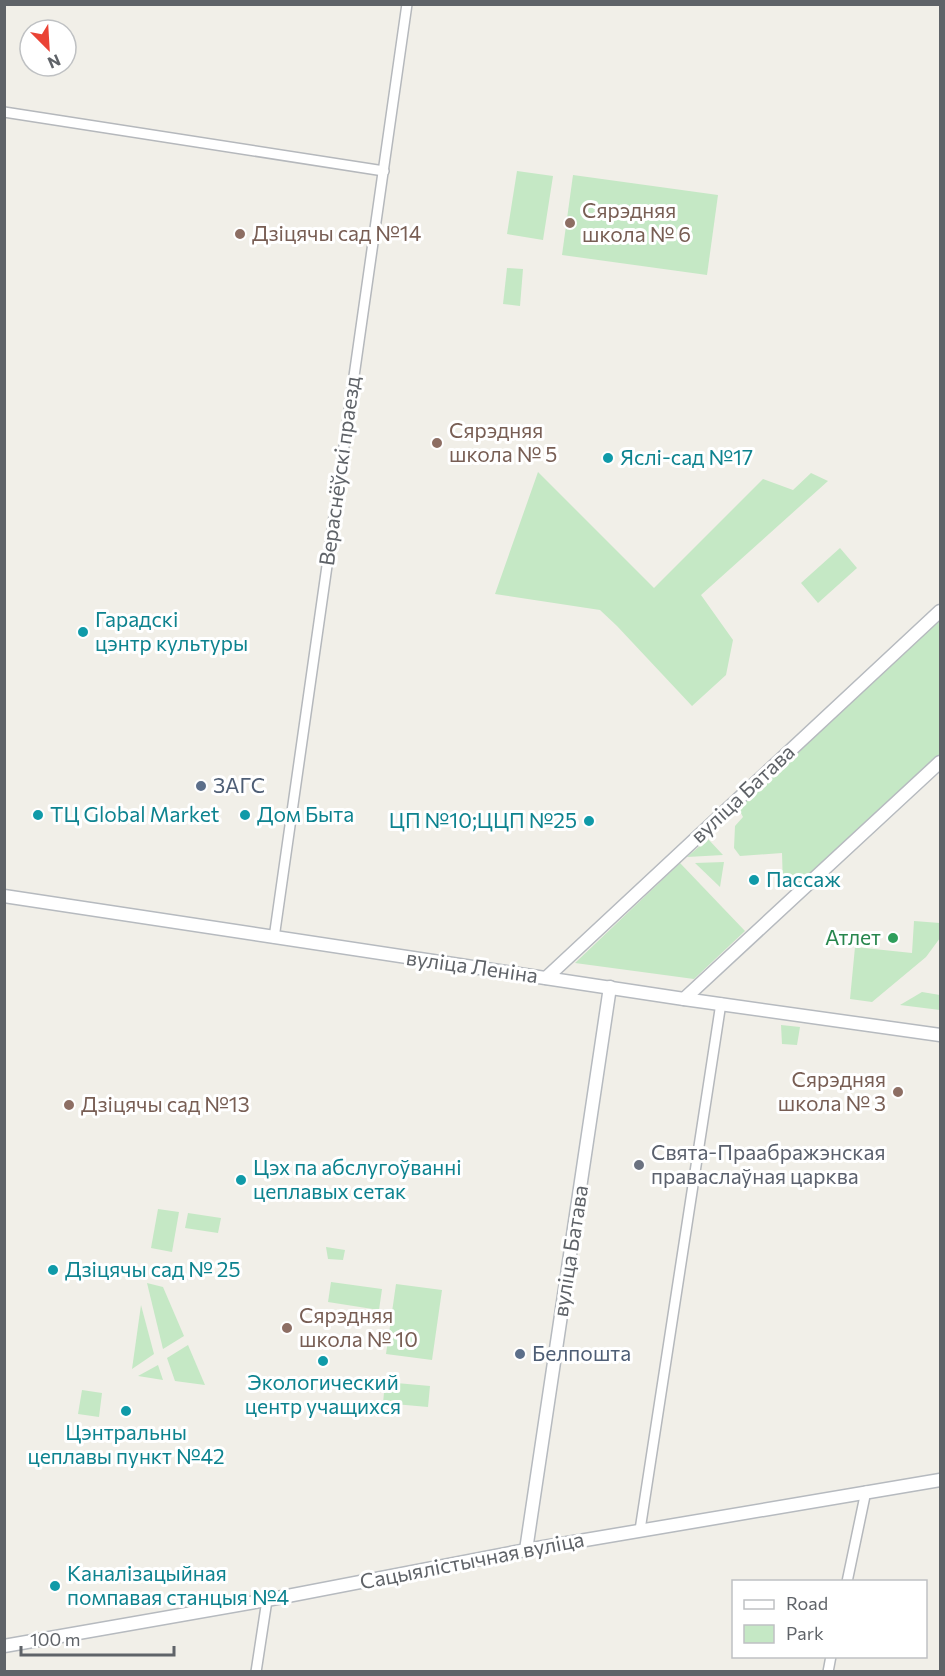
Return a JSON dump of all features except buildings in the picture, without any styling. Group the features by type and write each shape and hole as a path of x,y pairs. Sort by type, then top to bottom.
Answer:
{"street":[{"name":"Вераснёўскі праезд","path":"274,938 407,4"},
{"path":"4,112 384,171"},
{"name":"вуліца Батава","path":"546,978 940,611"},
{"path":"684,999 940,762"},
{"name":"вуліца Леніна","path":"4,896 684,999 940,1035"},
{"name":"вуліца Батава","path":"526,1550 610,987"},
{"path":"640,1530 721,1003"},
{"name":"Сацыялістычная вуліца","path":"4,1646 267,1600 526,1550 940,1480"},
{"path":"847,1580 866,1491"},
{"path":"256,1671 267,1600"}],"green space":[{"path":"517,171 553,176 543,240 507,234"},
{"path":"573,175 718,195 707,275 562,255"},
{"path":"507,268 523,269 520,306 503,304"},
{"path":"538,472 654,588 763,479 793,490 811,473 828,481 701,595 733,640 726,675 692,706 600,610 495,594"},
{"path":"840,548 857,568 818,603 801,583"},
{"path":"940,620 940,757 802,885 783,886 782,853 740,856 734,848 735,826 743,817 738,807"},
{"path":"708,839 723,855 687,857"},
{"path":"724,862 720,887 695,863"},
{"path":"680,863 745,931 694,979 575,963"},
{"path":"914,921 940,923 940,938 926,957 872,1002 850,999 855,947 912,953"},
{"path":"922,992 940,995 940,1010 900,1005"},
{"path":"781,1025 800,1027 797,1045 782,1044"},
{"path":"158,1209 179,1212 172,1252 151,1248"},
{"path":"188,1213 221,1218 218,1233 185,1228"},
{"path":"326,1247 345,1250 343,1260 328,1259"},
{"path":"331,1282 382,1289 379,1310 328,1302"},
{"path":"147,1283 163,1287 184,1336 163,1349"},
{"path":"396,1284 442,1290 432,1360 386,1354"},
{"path":"141,1305 154,1354 132,1369"},
{"path":"188,1345 205,1385 175,1381 167,1358"},
{"path":"158,1365 163,1380 138,1376"},
{"path":"385,1382 430,1386 428,1407 383,1403"},
{"path":"82,1390 102,1393 99,1417 78,1414"}],"place":[{"name":"Сярэдняя школа № 6","path":"570,223"},
{"name":"Дзіцячы сад №14","path":"240,234"},
{"name":"Сярэдняя школа № 5","path":"437,443"},
{"name":"Яслі-сад №17","path":"608,458"},
{"name":"Гарадскі цэнтр культуры","path":"83,632"},
{"name":"ЗАГС","path":"201,786"},
{"name":"ТЦ Global Market","path":"38,815"},
{"name":"Дом Быта","path":"245,815"},
{"name":"ЦП №10;ЦЦП №25","path":"589,821"},
{"name":"Пассаж","path":"754,880"},
{"name":"Атлет","path":"893,938"},
{"name":"Сярэдняя школа № 3","path":"898,1092"},
{"name":"Дзіцячы сад №13","path":"69,1105"},
{"name":"Свята-Праабражэнская праваслаўная царква","path":"639,1165"},
{"name":"Цэх па абслугоўванні цеплавых сетак","path":"241,1180"},
{"name":"Дзіцячы сад № 25","path":"53,1270"},
{"name":"Сярэдняя школа № 10","path":"287,1328"},
{"name":"Белпошта","path":"520,1354"},
{"name":"Экологический центр учащихся","path":"323,1361"},
{"name":"Цэнтральны цеплавы пункт №42","path":"126,1411"},
{"name":"Каналізацыйная помпавая станцыя №4","path":"55,1586"}]}
